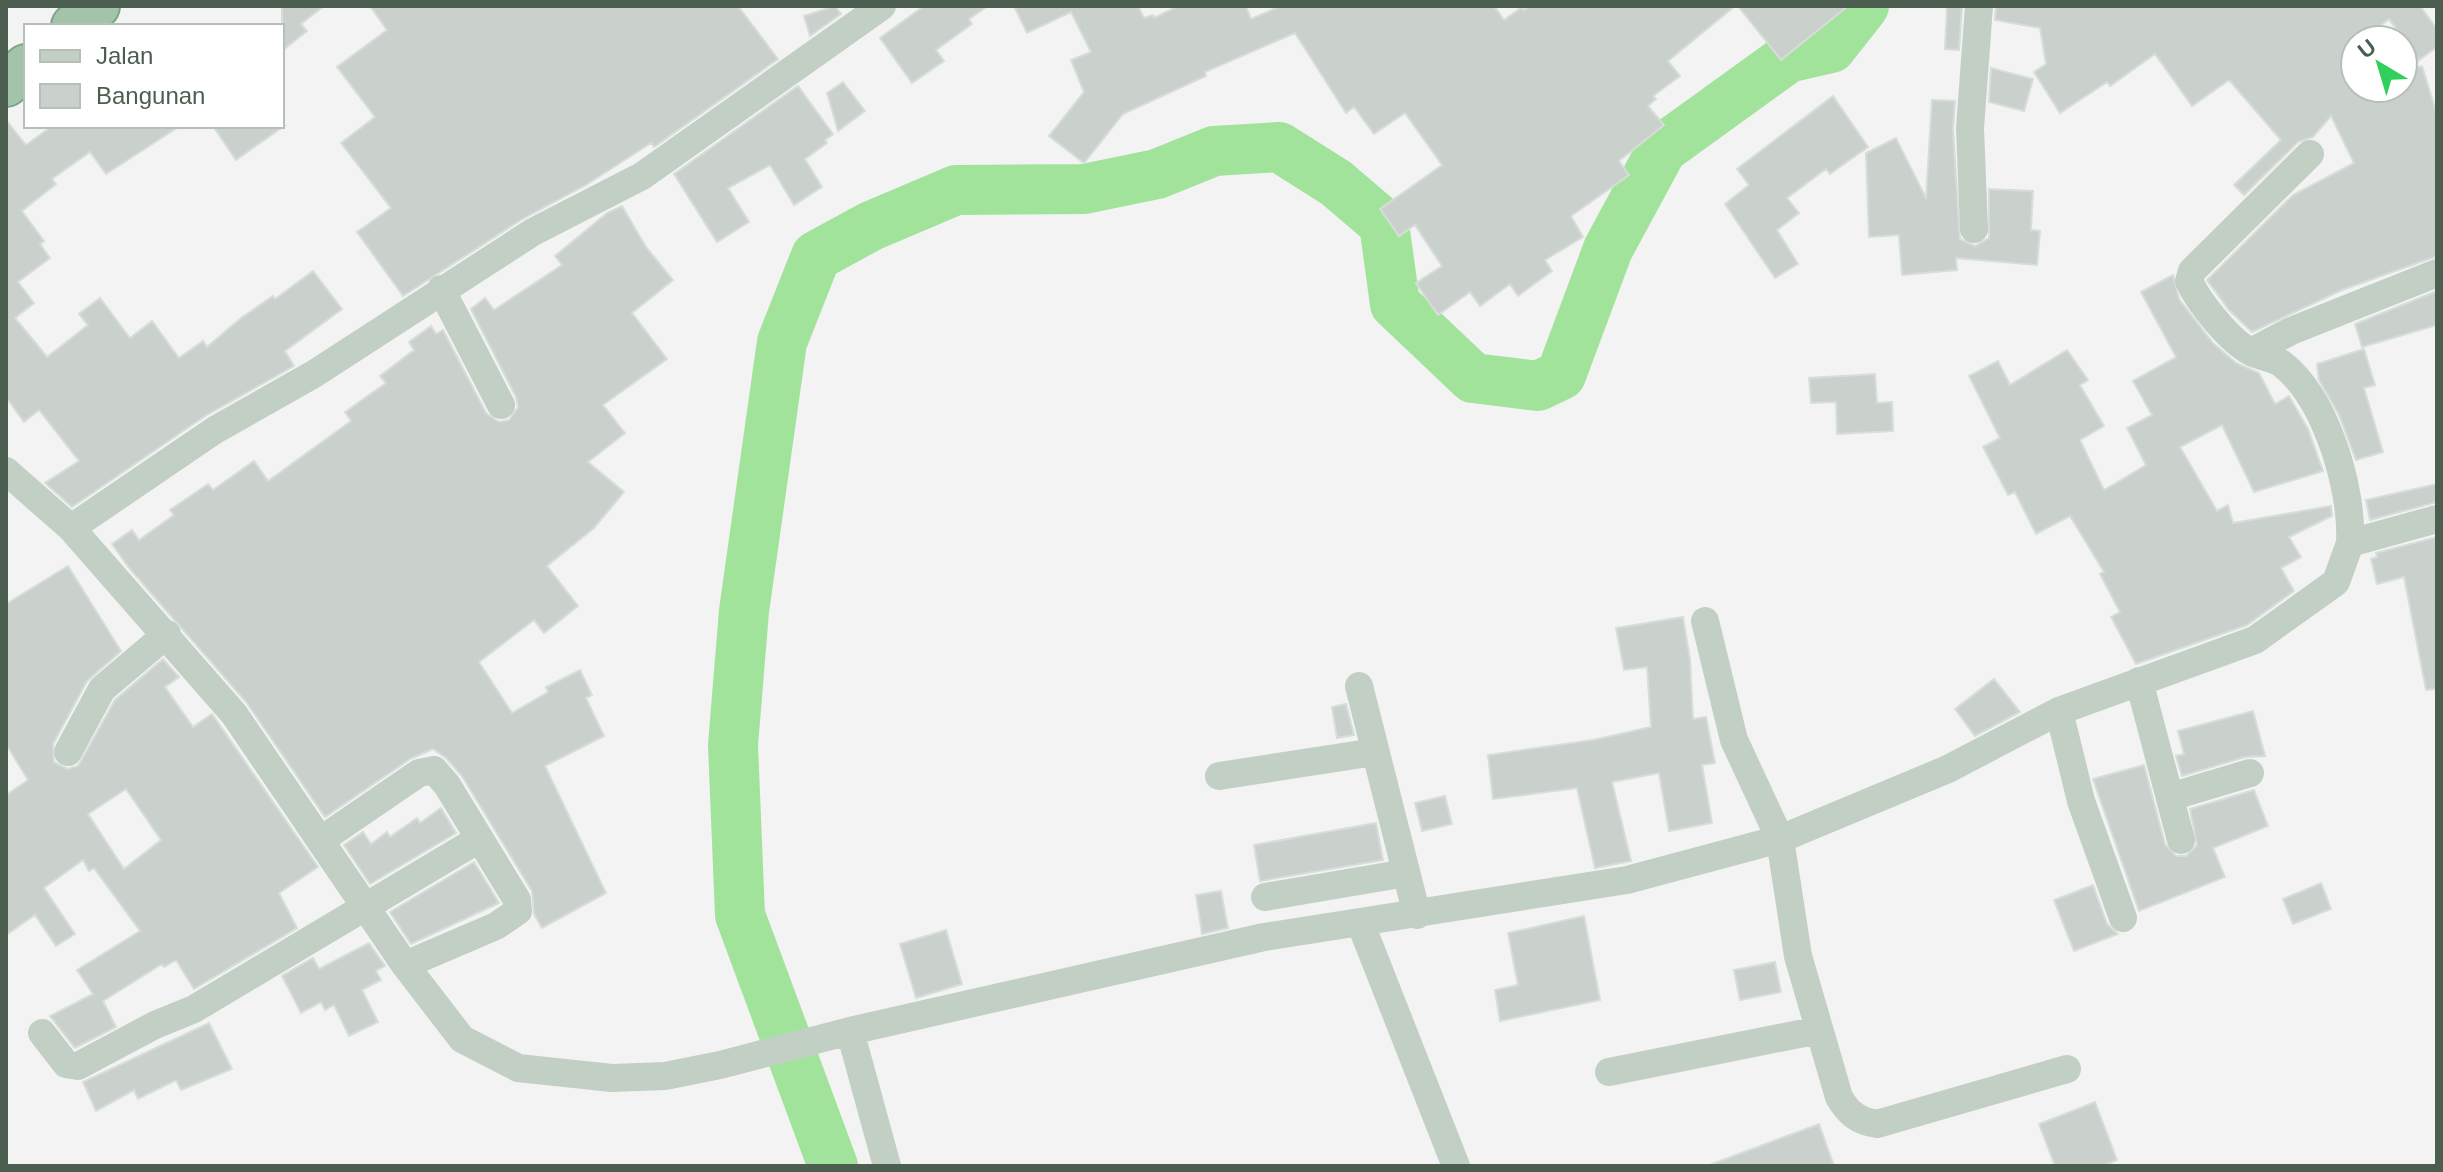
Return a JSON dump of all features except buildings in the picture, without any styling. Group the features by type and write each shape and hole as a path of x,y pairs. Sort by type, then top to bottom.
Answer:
{"highway":[{"path":"76,24 97,6"},
{"path":"6,84 24,69"}],"street":[{"path":"71,528 215,430 314,374 533,232 642,176 882,6"},
{"path":"1974,229 1970,128 1979,6"},
{"path":"6,471 71,528 234,714 405,965 462,1039 518,1068 612,1078 665,1076 1182,955 1360,922 1627,880 1780,839 1948,769 2059,711 2255,640 2279,626 2336,582 2350,543 2348,507 2330,434 2308,392 2281,363 2251,352 2207,311 2189,281 2192,271 2310,154"},
{"path":"2251,352 2291,331 2437,273"},
{"path":"441,289 501,405"},
{"path":"2350,543 2437,519"},
{"path":"1705,621 1734,740 1780,839 1798,956 1845,1108 1857,1118 1877,1124 2067,1069"},
{"path":"68,752 102,689 167,634"},
{"path":"2139,681 2181,840"},
{"path":"1359,686 1417,915"},
{"path":"2059,711 2081,801 2123,918"},
{"path":"1219,776 1375,752"},
{"path":"321,840 419,773 434,770 447,785 517,900 518,911 496,926 405,965"},
{"path":"2170,797 2250,773"},
{"path":"42,1033 66,1064 78,1066 155,1025 194,1009 479,839"},
{"path":"1265,897 1406,873"},
{"path":"1360,922 1456,1166"},
{"path":"1609,1072 1819,1030"},
{"path":"850,1031 887,1166"}],"waterway":[{"path":"833,1166 740,915 733,745 744,611 782,342 816,256 871,226 956,190 1084,189 1157,174 1214,151 1279,147 1336,183 1384,224 1395,304 1473,378 1538,386 1561,375 1608,249 1662,149 1788,58 1831,48 1864,6"}]}
